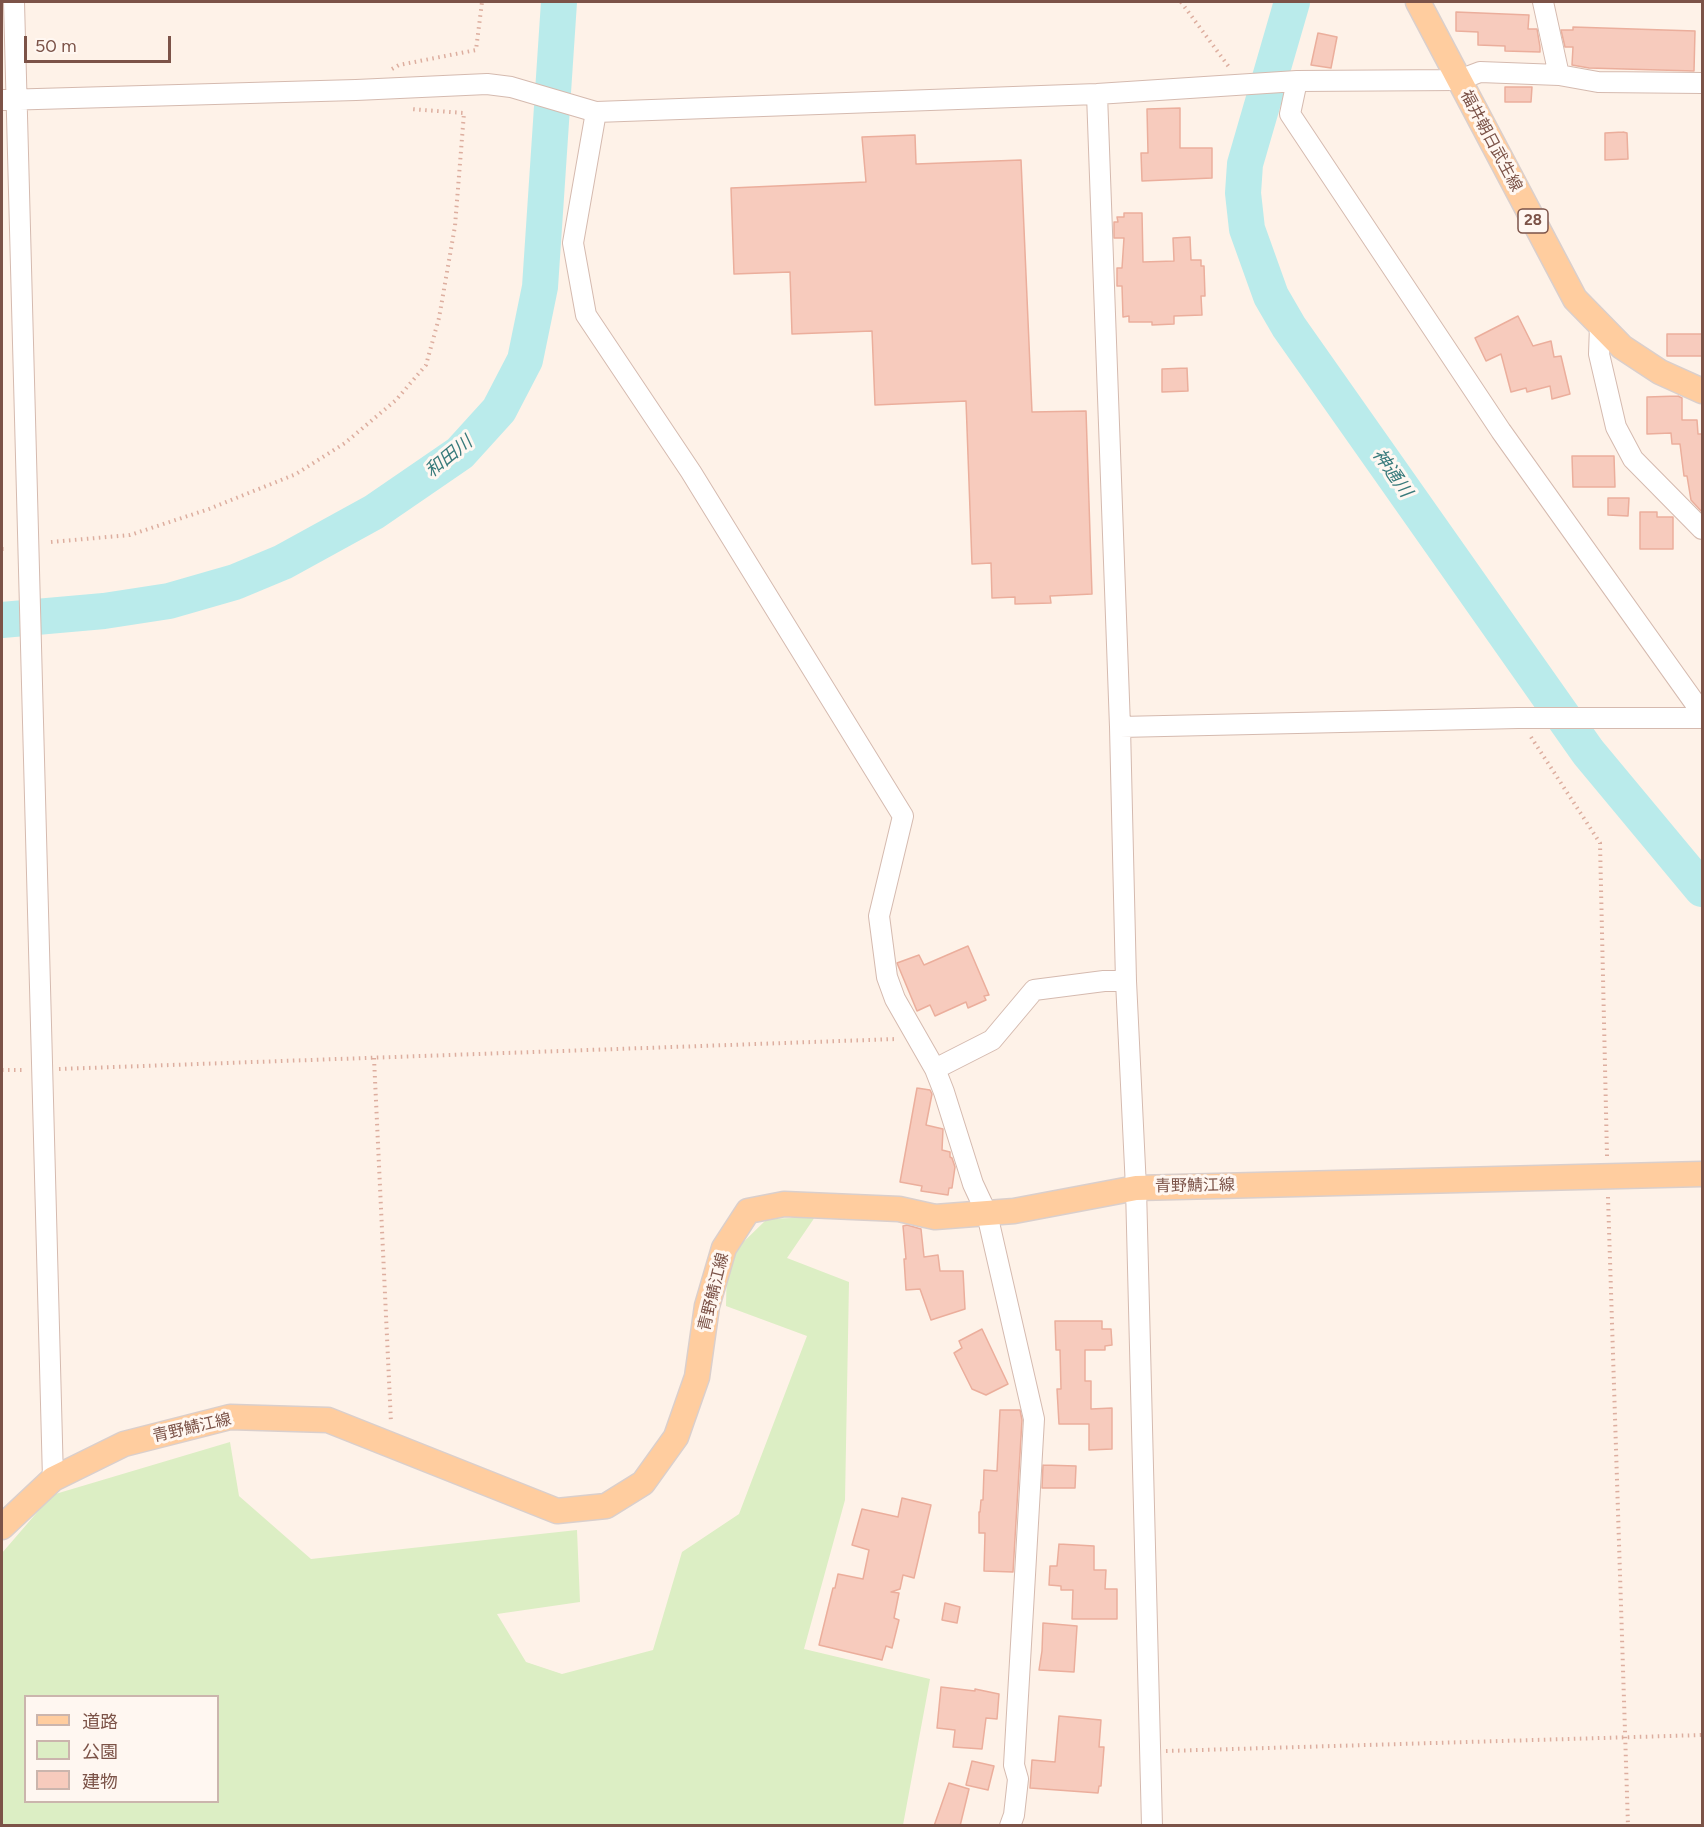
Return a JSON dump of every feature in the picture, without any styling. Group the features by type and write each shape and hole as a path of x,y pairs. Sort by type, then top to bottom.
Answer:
{"main road":[{"name":"福井朝日武生線","path":"1418,2 1575,299 1622,347 1660,372 1702,391"},
{"name":"青野鯖江線","path":"2,1527 53,1479 124,1444 230,1417 328,1420 557,1511 606,1506 643,1483 676,1437 697,1377 707,1306 724,1248 748,1211 784,1204 899,1209 935,1217 1014,1211 1136,1188 1702,1174"}],"street":[{"path":"14,2 9,100 31,652 53,1479"},
{"path":"1543,2 1559,75"},
{"path":"9,100 487,84 511,87 591,112 1097,94 1297,81 1459,80 1480,72 1559,75 1598,82 1702,83"},
{"path":"1297,81 1290,114 1501,431 1702,713"},
{"path":"1097,94 1120,728 1126,981 1136,1188 1152,1826"},
{"path":"591,112 573,243 586,315 692,472 903,816 879,916 887,977 895,999 935,1069 973,1184 987,1214 1034,1419 1014,1765 1018,1779 1014,1815 1010,1826"},
{"path":"1600,326 1599,354 1616,427 1628,451 1633,459 1702,529"},
{"path":"1120,728 1525,718 1702,718"},
{"path":"935,1069 992,1040 1034,990 1104,981 1126,981"},
{"path":"896,1039 916,1038"}],"path":[{"path":"390,70 399,65 476,50 482,2"},
{"path":"1181,2 1242,84"},
{"path":"51,542 130,535 208,509 296,474 345,443 396,400 426,365 440,318 455,226 465,113 409,109"},
{"path":"1525,718 1600,843 1628,1826"},
{"path":"2,1070 896,1039"},
{"path":"374,1058 392,1446"},
{"path":"1151,1752 1702,1735"}],"green space":[{"path":"815,1217 787,1258 849,1282 845,1500 804,1649 930,1679 903,1825 2,1826 2,1553 52,1495 230,1442 239,1496 311,1559 577,1530 580,1602 497,1614 526,1662 562,1674 653,1650 682,1552 739,1514 807,1336 726,1306 727,1258 767,1219"}],"building":[{"path":"1456,12 1529,15 1528,29 1537,29 1540,52 1505,51 1505,46 1478,45 1478,32 1456,31"},
{"path":"1573,27 1695,31 1694,71 1589,68 1572,65 1573,47 1565,47 1561,30 1573,30"},
{"path":"1318,33 1337,37 1331,68 1311,65"},
{"path":"1505,87 1532,87 1531,102 1505,102"},
{"path":"1180,108 1180,148 1212,148 1212,178 1142,181 1141,153 1148,153 1147,109"},
{"path":"1605,133 1627,133 1628,159 1605,160"},
{"path":"915,135 916,164 1021,160 1032,412 1086,411 1092,594 1050,596 1051,603 1015,604 1015,597 992,598 991,563 972,564 966,401 875,405 872,331 792,334 790,272 734,274 731,188 866,182 862,137"},
{"path":"1124,213 1142,213 1143,262 1174,261 1173,238 1190,237 1191,260 1201,260 1201,266 1204,266 1205,296 1201,296 1202,315 1174,316 1174,324 1152,325 1152,322 1129,322 1129,316 1123,317 1122,286 1117,286 1117,268 1122,268 1124,238 1114,238 1114,222 1118,222 1117,217 1124,217"},
{"path":"1518,316 1533,346 1551,341 1554,357 1561,356 1570,394 1552,399 1550,386 1527,392 1526,388 1511,392 1501,354 1486,361 1475,338"},
{"path":"1667,334 1702,334 1702,356 1667,356"},
{"path":"1187,368 1188,391 1162,392 1162,369"},
{"path":"1678,396 1682,398 1682,420 1697,420 1698,434 1702,434 1702,512 1691,500 1687,476 1684,476 1680,444 1672,444 1671,433 1647,434 1647,397"},
{"path":"1572,456 1614,456 1615,487 1573,487"},
{"path":"1608,498 1629,498 1628,516 1608,515"},
{"path":"1640,512 1657,512 1657,517 1673,517 1673,549 1640,549"},
{"path":"968,946 989,995 984,996 986,1000 968,1008 966,1002 935,1016 930,1005 917,1011 897,963 919,955 924,965"},
{"path":"917,1088 930,1090 932,1094 926,1125 943,1129 942,1150 950,1152 955,1167 952,1188 949,1188 948,1195 921,1191 922,1186 900,1182"},
{"path":"903,1226 921,1229 924,1257 938,1255 940,1271 963,1271 965,1309 931,1320 920,1289 906,1290"},
{"path":"1055,1321 1102,1321 1102,1329 1111,1329 1112,1345 1105,1346 1105,1350 1085,1350 1085,1381 1091,1381 1091,1409 1112,1408 1112,1449 1089,1450 1089,1424 1059,1424 1057,1389 1061,1389 1060,1350 1056,1350"},
{"path":"982,1329 1008,1384 986,1395 972,1389 954,1353 962,1348 959,1341"},
{"path":"1000,1410 1020,1410 1022,1420 1013,1572 984,1571 985,1533 979,1533 984,1470 997,1471"},
{"path":"1043,1465 1076,1466 1075,1488 1042,1488"},
{"path":"902,1498 931,1505 914,1578 903,1575 900,1589 891,1592 899,1593 894,1618 899,1620 892,1648 886,1646 882,1660 819,1645 838,1574 863,1579 869,1550 852,1545 862,1509 898,1517"},
{"path":"1059,1544 1094,1546 1094,1570 1106,1570 1105,1589 1117,1589 1117,1619 1072,1619 1073,1590 1061,1590 1061,1586 1049,1585 1050,1566 1057,1566"},
{"path":"945,1603 960,1607 957,1623 942,1620"},
{"path":"1043,1623 1077,1626 1074,1672 1039,1670"},
{"path":"941,1687 975,1691 975,1689 999,1694 997,1719 986,1718 982,1749 953,1747 955,1730 937,1728"},
{"path":"1059,1716 1101,1720 1099,1747 1104,1747 1101,1786 1099,1786 1098,1793 1030,1788 1032,1760 1055,1762"},
{"path":"972,1761 994,1766 988,1790 966,1785"},
{"path":"949,1783 969,1789 960,1826 934,1826"}],"waterway":[{"name":"和田川","path":"2,620 104,611 169,601 235,582 283,562 374,512 460,453 499,410 525,360 540,287 559,2"},
{"name":"神通川","path":"1292,2 1245,164 1243,193 1247,229 1271,296 1289,327 1588,752 1702,889"}]}
